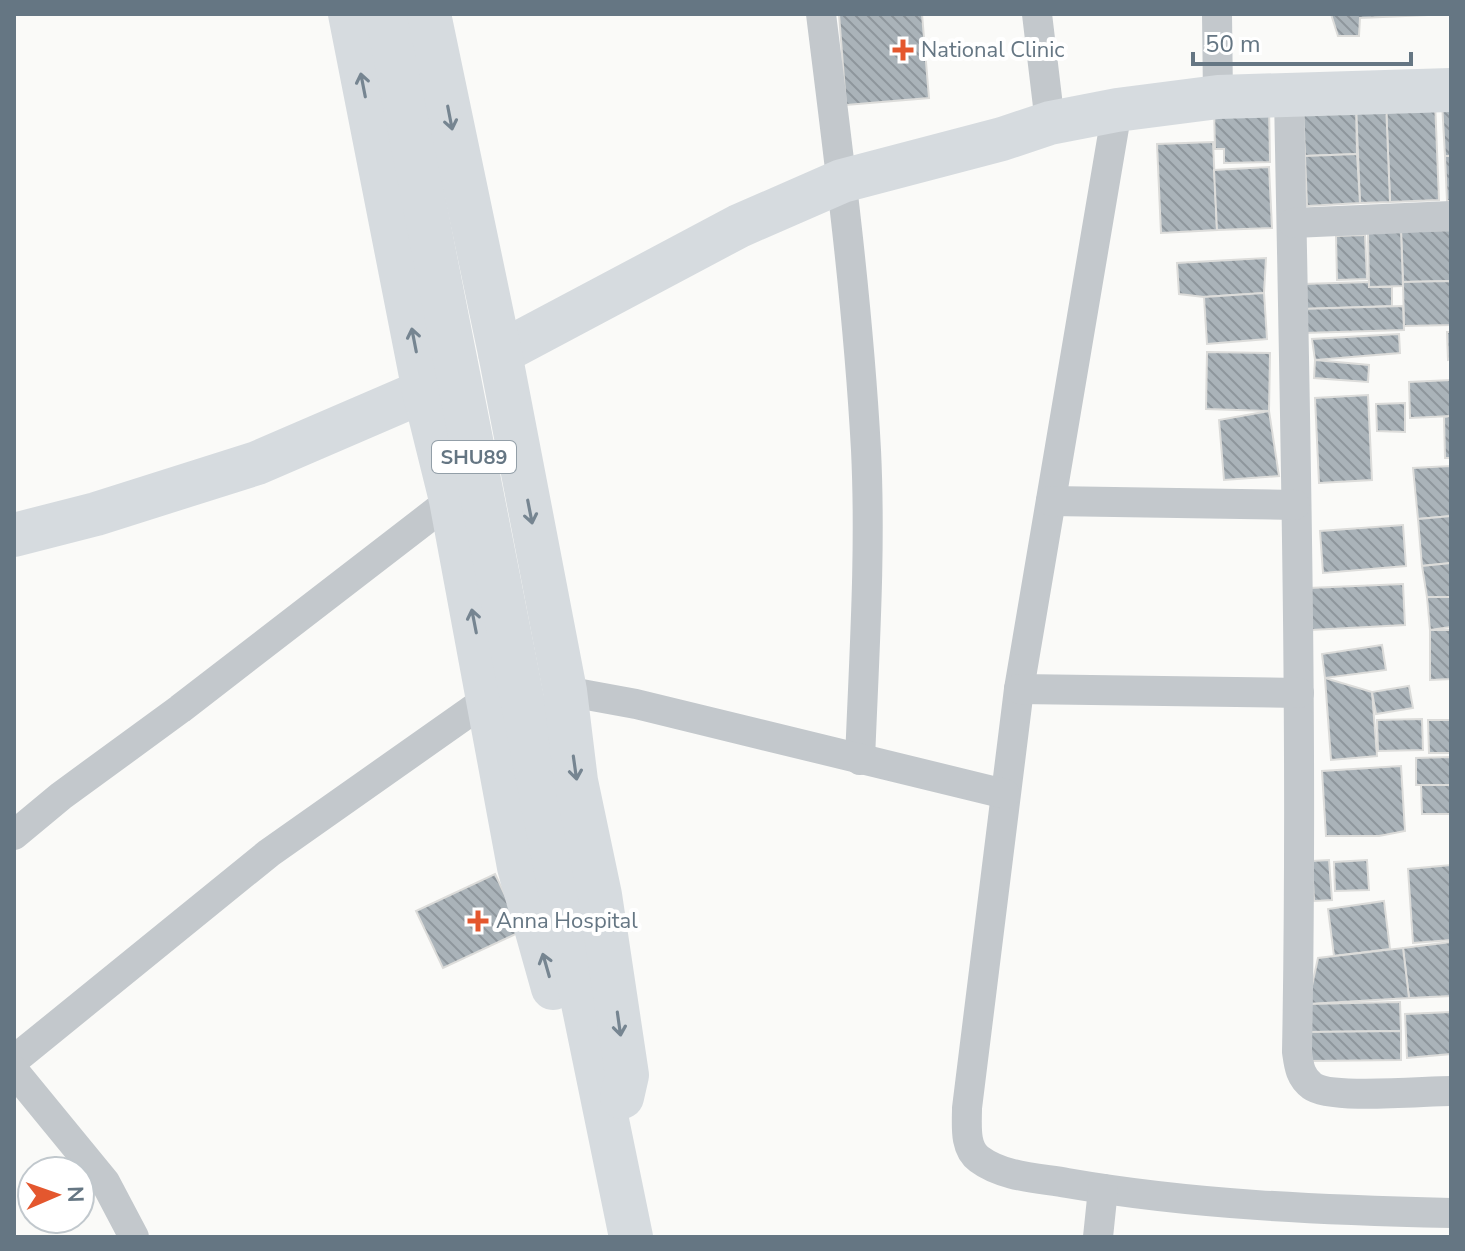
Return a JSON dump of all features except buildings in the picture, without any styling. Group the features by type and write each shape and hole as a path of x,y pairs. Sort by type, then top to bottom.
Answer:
{"main road":[{"path":"350,14 424,391 451,500 519,867 583,1094 612,1147"},
{"name":"SHU89","path":"387,14 631,1237"},
{"path":"429,14 500,353 565,691 576,781 600,895 627,1075 612,1147"},
{"path":"500,353 739,226 842,181 1002,139 1050,123 1117,110 1218,97 1451,90"},
{"path":"14,535 96,514 257,463 424,391"}],"street":[{"path":"821,14 855,288 866,453 866,615 860,760"},
{"path":"1037,14 1050,123"},
{"path":"1217,14 1218,97"},
{"path":"1289,96 1301,855 1297,1052 1301,1075 1314,1088 1338,1094 1451,1091"},
{"path":"1117,110 1019,689 967,1108 967,1141 976,1157 997,1171 1103,1189 1376,1224 1451,1213"},
{"path":"1293,223 1451,216"},
{"path":"14,835 451,500"},
{"path":"1051,501 1295,505"},
{"path":"1019,689 1299,693"},
{"path":"565,691 636,704 1005,794"},
{"path":"14,1060 269,853 489,698"},
{"path":"14,1071 105,1182 134,1237"},
{"path":"1098,1237 1103,1189"}],"place":[{"name":"National Clinic","path":"903,50"},
{"name":"Anna Hospital","path":"478,921"}]}
